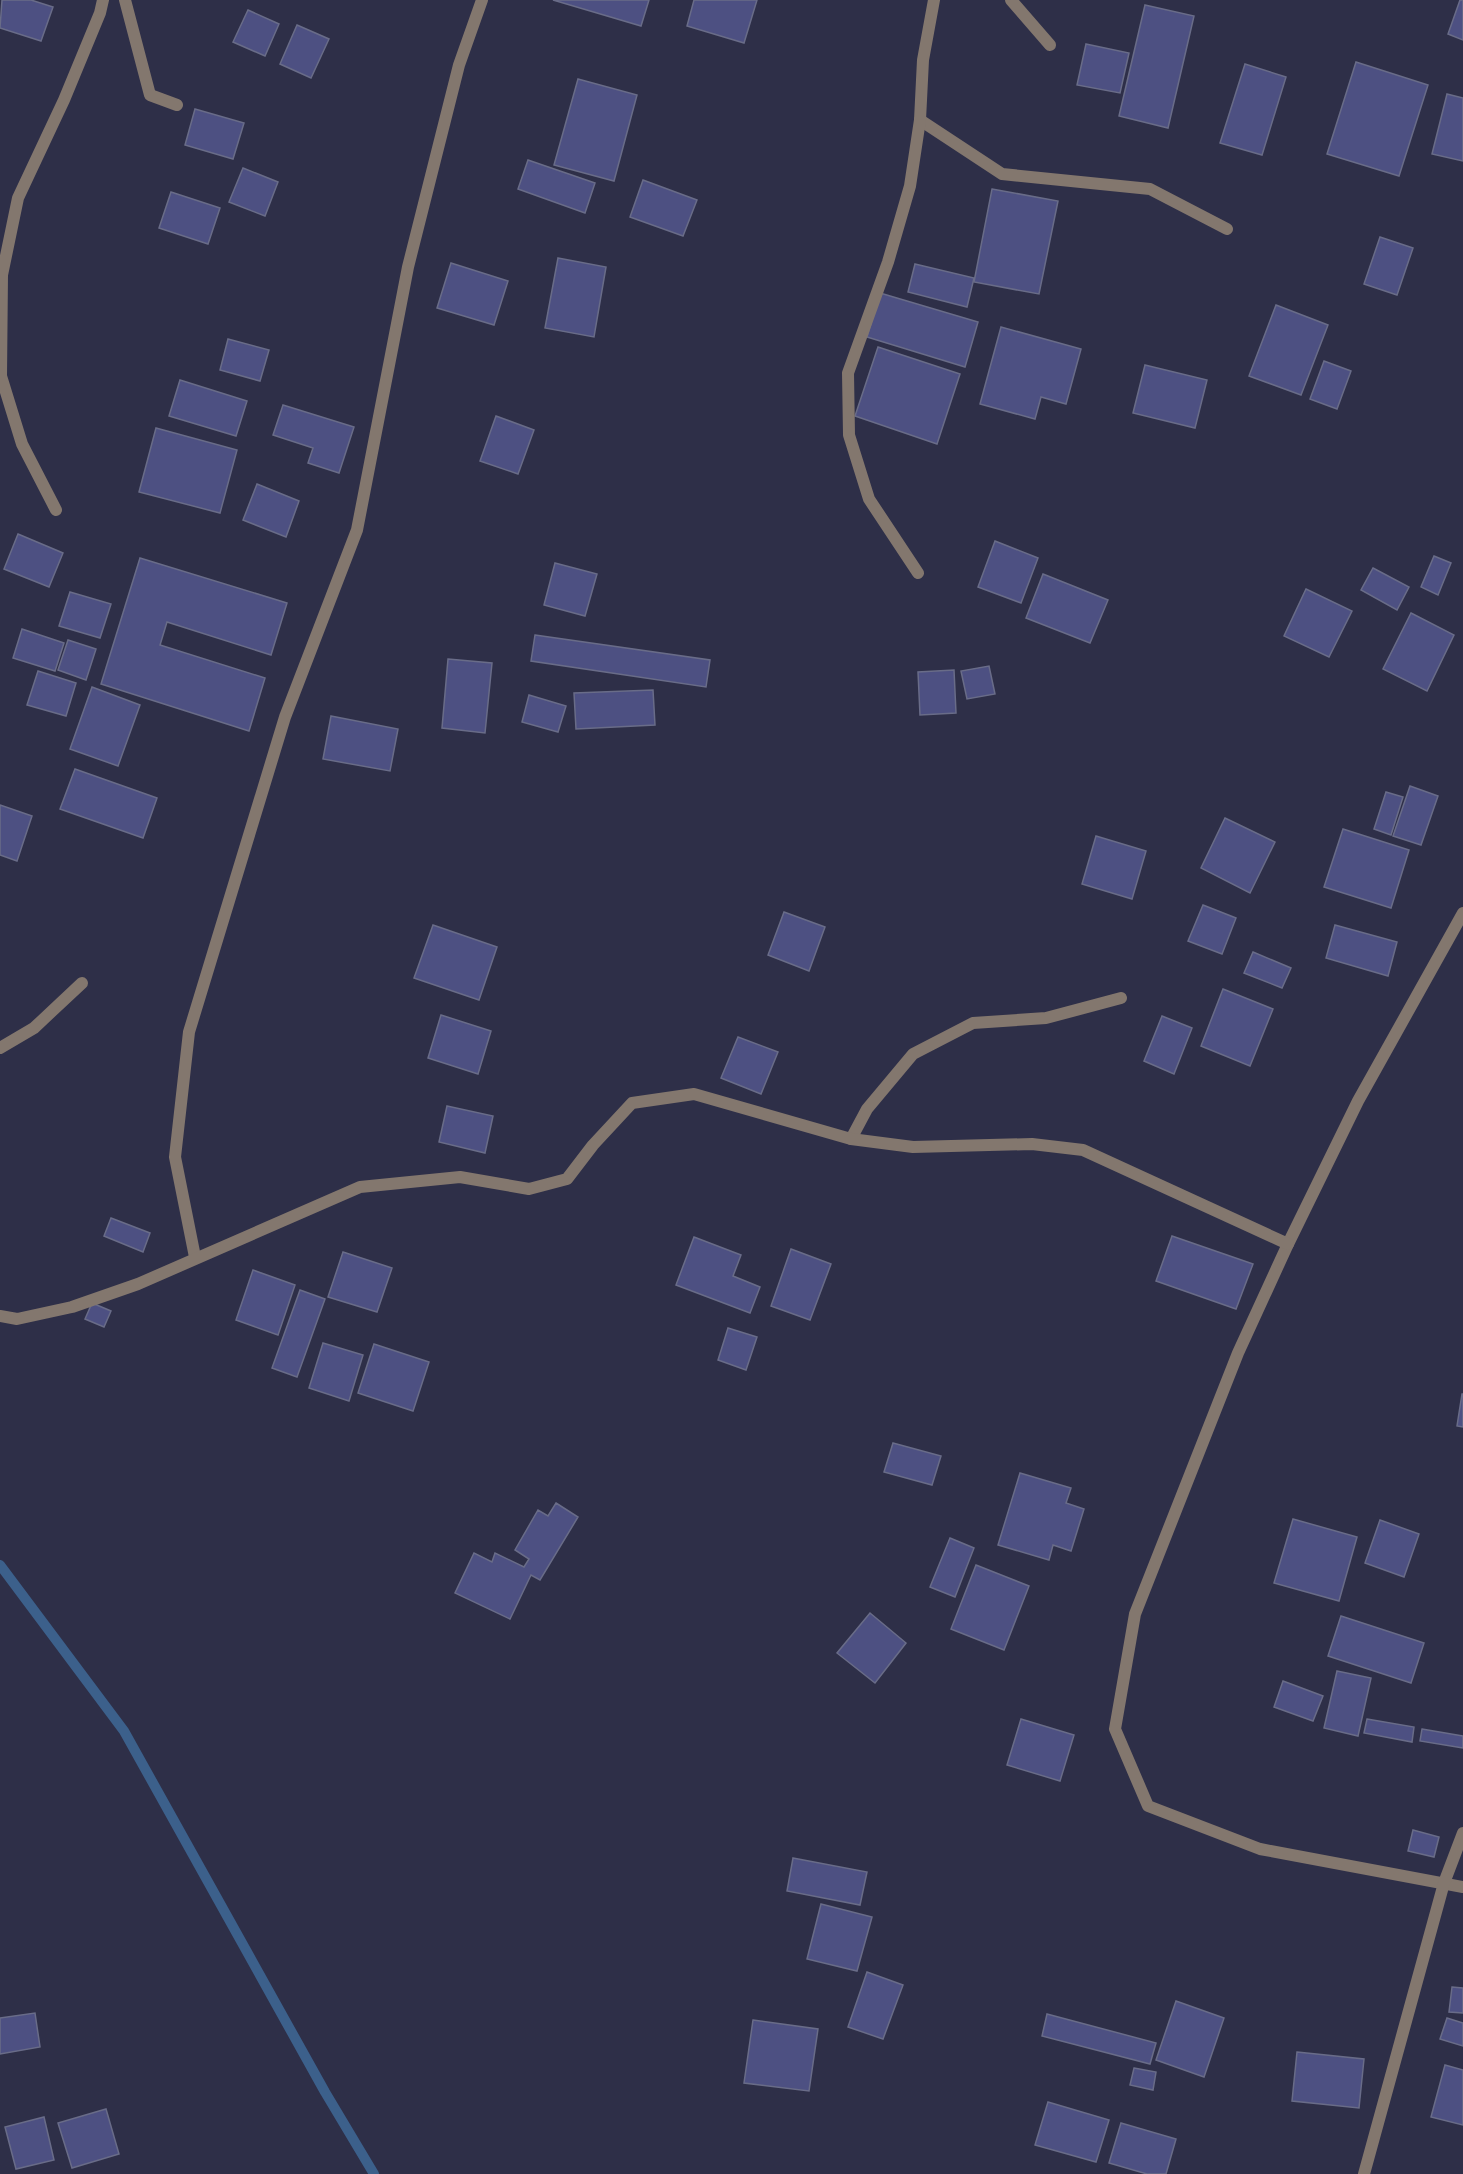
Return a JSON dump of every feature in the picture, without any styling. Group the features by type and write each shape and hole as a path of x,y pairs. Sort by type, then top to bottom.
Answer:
{"street":[{"path":"57,510 22,444 0,375 2,274 18,198 64,100 100,13 103,0"},
{"path":"125,0 150,95 177,105"},
{"path":"195,1257 176,1157 189,1032 285,717 357,530 408,267 459,65 483,0"},
{"path":"918,573 869,499 849,435 848,372 888,262 907,197 920,120 923,60 934,0"},
{"path":"1011,0 1050,45"},
{"path":"920,120 1002,174 1150,189 1227,230"},
{"path":"1463,913 1358,1101 1238,1353 1135,1614 1115,1729 1148,1806 1260,1849 1463,1887"},
{"path":"0,1048 34,1028 82,983"},
{"path":"851,1139 867,1109 913,1054 973,1023 1046,1018 1121,998"},
{"path":"0,1316 17,1319 72,1307 138,1284 195,1257 360,1187 459,1177 528,1189 567,1179 593,1145 632,1103 694,1094 851,1139 913,1147 1032,1144 1083,1150 1288,1244"},
{"path":"1364,2174 1444,1883 1463,1833"}],"building":[{"path":"2,0 31,0 53,7 41,41 0,28"},
{"path":"553,0 649,0 641,26"},
{"path":"694,0 757,0 744,43 687,26"},
{"path":"1460,0 1463,0 1463,40 1448,34"},
{"path":"1145,5 1194,16 1168,128 1119,116"},
{"path":"248,10 279,24 265,56 233,42"},
{"path":"297,25 329,39 311,78 280,64"},
{"path":"1086,44 1129,53 1120,93 1077,85"},
{"path":"1356,62 1428,85 1399,176 1327,154"},
{"path":"1245,64 1286,77 1262,155 1220,143"},
{"path":"578,79 637,95 614,181 554,165"},
{"path":"1447,94 1463,98 1463,161 1432,154"},
{"path":"195,109 244,123 233,159 185,145"},
{"path":"528,160 595,183 585,213 518,189"},
{"path":"243,168 278,182 265,216 229,202"},
{"path":"643,180 697,200 683,236 630,217"},
{"path":"992,189 1058,201 1039,294 974,282"},
{"path":"171,192 220,208 208,244 159,228"},
{"path":"1380,237 1413,248 1397,295 1364,284"},
{"path":"558,258 606,267 594,337 545,328"},
{"path":"451,263 508,281 494,325 437,308"},
{"path":"915,264 974,278 967,307 908,292"},
{"path":"880,293 978,322 965,367 867,337"},
{"path":"1276,305 1328,325 1301,395 1249,376"},
{"path":"1001,327 1081,349 1066,404 1041,397 1035,419 980,404"},
{"path":"228,339 269,350 260,381 220,370"},
{"path":"878,347 960,374 937,444 855,416"},
{"path":"1324,361 1351,371 1337,409 1310,399"},
{"path":"1145,365 1207,380 1195,428 1133,413"},
{"path":"180,380 247,401 236,436 169,416"},
{"path":"283,405 354,427 339,473 308,463 313,448 273,435"},
{"path":"496,416 534,430 518,474 480,461"},
{"path":"156,428 237,450 220,513 139,492"},
{"path":"257,484 299,501 286,537 243,520"},
{"path":"18,534 63,553 49,587 4,569"},
{"path":"995,541 1038,558 1021,603 978,587"},
{"path":"1434,556 1451,563 1438,595 1421,587"},
{"path":"140,558 287,603 271,655 167,622 160,645 265,678 249,731 101,684"},
{"path":"555,563 597,574 585,616 544,605"},
{"path":"1373,568 1409,587 1397,610 1361,590"},
{"path":"1043,574 1108,600 1090,643 1026,618"},
{"path":"1306,589 1352,611 1329,657 1284,636"},
{"path":"70,592 111,604 100,638 59,626"},
{"path":"1411,613 1454,635 1427,691 1383,669"},
{"path":"22,629 64,643 55,671 13,658"},
{"path":"535,635 710,660 706,687 531,661"},
{"path":"68,640 96,649 86,680 58,670"},
{"path":"448,659 492,663 485,733 442,728"},
{"path":"989,666 995,694 967,699 961,671"},
{"path":"954,670 956,713 920,715 918,672"},
{"path":"38,671 76,683 66,716 27,705"},
{"path":"92,687 140,705 118,766 70,749"},
{"path":"653,690 655,725 576,729 574,693"},
{"path":"529,695 566,706 558,732 522,722"},
{"path":"331,716 398,729 390,771 323,759"},
{"path":"75,769 157,798 143,838 60,809"},
{"path":"1410,786 1438,796 1421,845 1393,836"},
{"path":"1386,792 1403,797 1391,835 1374,829"},
{"path":"0,805 32,816 17,861 0,855"},
{"path":"1225,818 1275,842 1250,893 1201,868"},
{"path":"1343,829 1409,850 1391,908 1324,887"},
{"path":"1096,836 1146,851 1132,899 1082,884"},
{"path":"1203,905 1236,918 1222,954 1188,941"},
{"path":"784,912 825,927 809,971 768,955"},
{"path":"433,925 497,947 479,1000 414,978"},
{"path":"1335,925 1397,942 1388,976 1326,958"},
{"path":"1253,952 1291,968 1282,988 1244,973"},
{"path":"1223,989 1273,1009 1250,1066 1201,1046"},
{"path":"441,1015 491,1031 478,1074 428,1058"},
{"path":"1162,1016 1192,1028 1174,1074 1144,1061"},
{"path":"738,1037 778,1052 761,1094 721,1078"},
{"path":"447,1106 493,1116 485,1153 439,1142"},
{"path":"111,1218 150,1233 143,1252 104,1236"},
{"path":"1172,1236 1253,1264 1236,1309 1156,1281"},
{"path":"694,1237 741,1255 733,1276 760,1287 750,1313 676,1285"},
{"path":"791,1249 831,1264 810,1320 771,1306"},
{"path":"343,1252 392,1268 377,1312 328,1297"},
{"path":"253,1270 295,1285 278,1335 236,1320"},
{"path":"300,1290 325,1299 297,1377 272,1368"},
{"path":"92,1303 111,1311 104,1327 85,1319"},
{"path":"728,1328 757,1337 746,1370 718,1360"},
{"path":"323,1343 363,1355 349,1401 309,1388"},
{"path":"374,1344 429,1362 413,1411 358,1393"},
{"path":"1463,1394 1463,1427 1457,1426"},
{"path":"893,1443 941,1456 932,1485 884,1472"},
{"path":"1020,1473 1071,1488 1066,1503 1084,1509 1071,1551 1053,1545 1049,1560 998,1545"},
{"path":"556,1503 578,1517 540,1580 531,1575 510,1619 455,1593 474,1553 492,1562 495,1553 524,1567 529,1559 515,1550 538,1510 548,1516"},
{"path":"1293,1519 1357,1537 1339,1601 1274,1583"},
{"path":"1380,1520 1419,1534 1404,1577 1365,1563"},
{"path":"950,1538 974,1548 955,1597 930,1587"},
{"path":"976,1565 1029,1586 1004,1650 951,1629"},
{"path":"870,1613 906,1643 875,1683 837,1653"},
{"path":"1341,1616 1424,1643 1411,1683 1328,1656"},
{"path":"1337,1671 1371,1678 1358,1736 1324,1728"},
{"path":"1283,1681 1323,1696 1313,1721 1274,1707"},
{"path":"1021,1719 1074,1735 1060,1781 1007,1765"},
{"path":"1367,1719 1414,1727 1412,1742 1364,1733"},
{"path":"1422,1729 1463,1736 1463,1748 1420,1741"},
{"path":"1413,1830 1439,1837 1434,1857 1408,1851"},
{"path":"793,1858 867,1872 860,1905 787,1891"},
{"path":"821,1904 872,1917 857,1971 807,1959"},
{"path":"867,1972 903,1985 883,2039 848,2027"},
{"path":"1452,1987 1463,1988 1463,2013 1449,2012"},
{"path":"1176,2001 1224,2018 1204,2077 1156,2060"},
{"path":"35,2013 40,2047 0,2054 0,2018"},
{"path":"1047,2014 1156,2043 1150,2064 1042,2036"},
{"path":"1447,2018 1463,2023 1463,2046 1440,2039"},
{"path":"753,2020 818,2029 809,2091 744,2083"},
{"path":"1297,2052 1364,2059 1359,2108 1292,2101"},
{"path":"1445,2065 1463,2070 1463,2125 1431,2117"},
{"path":"1134,2068 1156,2072 1153,2090 1130,2085"},
{"path":"1048,2102 1109,2120 1096,2162 1035,2145"},
{"path":"106,2109 119,2154 72,2168 58,2123"},
{"path":"44,2117 54,2160 16,2169 5,2127"},
{"path":"1121,2123 1176,2139 1166,2174 1147,2174 1109,2163"}],"waterway":[{"path":"0,1565 124,1731 325,2092 374,2174"}]}
